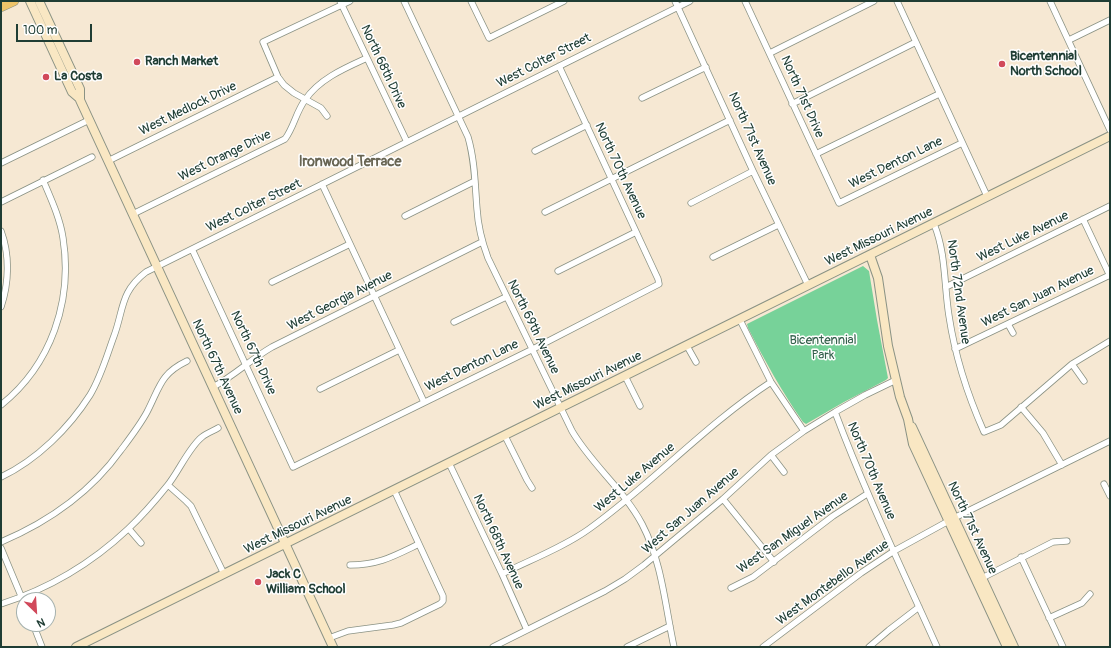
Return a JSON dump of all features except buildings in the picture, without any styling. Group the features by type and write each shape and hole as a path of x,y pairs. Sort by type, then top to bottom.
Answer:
{"main road":[{"path":"1,7 14,1"}],"street":[{"name":"North 67th Avenue","path":"30,1 72,92 79,98 333,647"},
{"name":"North 67th Avenue","path":"39,1 80,88 79,98"},
{"path":"327,116 321,108 304,100 289,89 278,77 263,42 341,3 350,1"},
{"name":"North 69th Avenue","path":"404,1 466,131 472,149 477,210 482,242 488,258 560,408 579,443 626,501 641,523 655,555 663,583 674,647"},
{"path":"472,1 490,38 564,1"},
{"name":"West Colter Street","path":"1,477 28,460 60,433 90,394 107,355 125,297 140,276 559,66 676,4 690,1"},
{"name":"North 71st Drive","path":"745,1 839,203"},
{"path":"770,53 874,1"},
{"path":"897,1 987,196"},
{"path":"1050,1 1110,130"},
{"name":"North 68th Drive","path":"341,3 407,142"},
{"name":"North 71st Avenue","path":"676,4 778,225 808,286"},
{"path":"1069,40 1110,20"},
{"path":"792,104 916,42"},
{"name":"West Orange Drive","path":"133,214 285,139 291,131 304,100 320,83 335,73 367,58"},
{"name":"North 70th Avenue","path":"559,66 660,284"},
{"path":"642,98 706,67"},
{"name":"West Medlock Drive","path":"108,161 278,77"},
{"path":"816,154 939,94"},
{"path":"1,163 89,120"},
{"path":"545,212 730,120"},
{"path":"534,151 587,126"},
{"name":"West Missouri Avenue","path":"76,647 1110,136"},
{"name":"West Denton Lane","path":"839,203 962,143"},
{"path":"1,202 92,157"},
{"path":"691,203 753,171"},
{"path":"1,405 20,387 41,360 54,333 62,308 66,274 63,238 60,225 43,180"},
{"path":"405,216 475,181"},
{"path":"322,184 424,402"},
{"name":"West Luke Avenue","path":"946,287 1110,206"},
{"path":"1084,219 1110,275"},
{"name":"North 72nd Avenue","path":"934,224 942,247 948,315 955,349 969,395 984,432 1001,425 1021,407"},
{"path":"713,257 778,225"},
{"path":"1,231 5,247 7,268 6,292 1,307"},
{"path":"558,271 636,232"},
{"name":"West Georgia Avenue","path":"213,387 224,381 262,353 482,242"},
{"path":"272,282 350,244"},
{"name":"North 67th Drive","path":"192,249 293,467"},
{"name":"North 71st Avenue","path":"870,255 878,278 888,346 896,380 908,419 913,444 1014,647"},
{"name":"West San Juan Avenue","path":"955,349 1110,275"},
{"name":"West Denton Lane","path":"293,467 660,284"},
{"path":"454,322 506,296"},
{"path":"740,320 770,382 804,431"},
{"path":"1008,324 1013,333"},
{"path":"1062,465 1043,433 1021,407 1072,364 1110,342"},
{"path":"687,346 696,362"},
{"path":"320,389 399,350"},
{"path":"1,542 25,532 49,518 77,497 98,478 121,450 140,423 161,381 171,370 187,361"},
{"path":"1072,364 1084,381"},
{"path":"625,376 640,406"},
{"name":"West San Juan Avenue","path":"493,647 605,591 631,574 723,499 771,455 804,431 835,412 896,380"},
{"name":"West Luke Avenue","path":"502,574 587,531 626,501 721,419 770,382"},
{"name":"North 70th Avenue","path":"835,412 867,494 938,647"},
{"path":"38,592 64,578 97,555 129,529 168,485 199,440 218,428"},
{"path":"505,436 532,488"},
{"name":"West Montebello Avenue","path":"763,647 861,573 894,551 951,519 1110,442"},
{"path":"771,455 784,472"},
{"name":"North 68th Avenue","path":"449,463 527,630"},
{"path":"1104,484 1110,496"},
{"path":"168,485 186,500 190,506 224,574"},
{"path":"329,638 348,631 386,627 401,623 440,604 443,600 443,596 394,490"},
{"name":"West San Miguel Avenue","path":"731,588 752,577 774,562 833,516 867,494"},
{"path":"723,499 774,562"},
{"path":"129,529 141,543"},
{"path":"979,579 1054,542 1067,541"},
{"path":"350,565 375,563 419,544"},
{"path":"1,548 20,592"},
{"path":"1021,557 1063,647"},
{"name":"North 71st Avenue","path":"979,579 1007,647"},
{"path":"1049,618 1082,603 1090,594"},
{"path":"1,604 16,601"},
{"path":"869,647 919,607"},
{"path":"627,647 670,626"},
{"path":"36,632 42,647"}],"green space":[{"name":"Bicentennial Park","path":"863,266 869,271 888,378 806,424 795,411 781,388 754,340 747,324"}],"place":[{"name":"Ranch Market","path":"137,62"},
{"name":"Bicentennial North School","path":"1002,64"},
{"name":"La Costa","path":"46,77"},
{"name":"Jack C William School","path":"258,582"}],"district":[{"name":"Ironwood Terrace","path":"350,162"}]}
